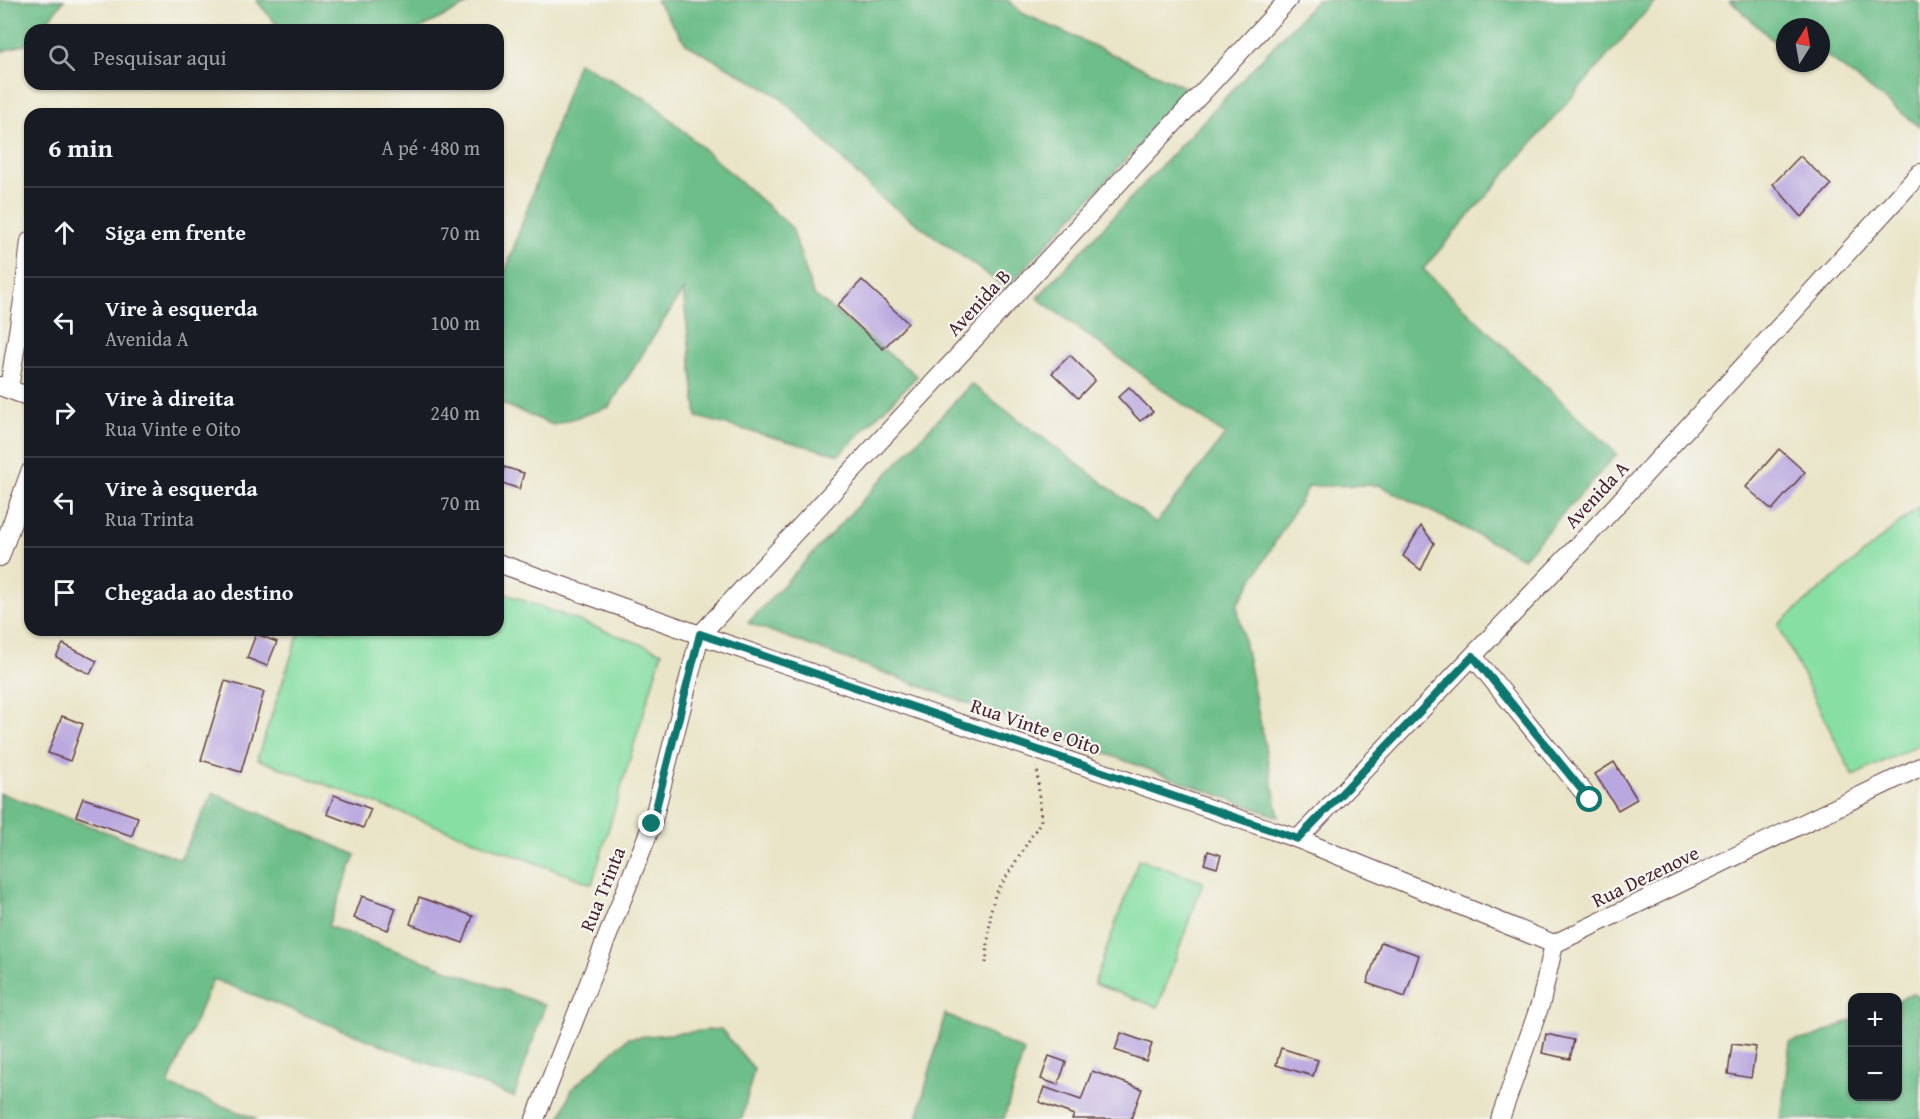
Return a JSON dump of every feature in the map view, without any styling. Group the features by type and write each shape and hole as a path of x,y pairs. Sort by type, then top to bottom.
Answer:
{"street":[{"name":"Avenida B","path":"700,634 1288,0"},
{"name":"Avenida A","path":"1298,839 1613,509 1920,173"},
{"path":"24,294 5,388 24,395"},
{"path":"0,557 24,489"},
{"name":"Rua Vinte e Oito","path":"504,565 1298,839 1554,944"},
{"name":"Rua Trinta","path":"535,1119 652,824 700,634"},
{"path":"1473,656 1590,800"},
{"name":"Rua Dezenove","path":"1554,944 1920,767"},
{"path":"1500,1119 1541,1002 1554,944"}],"path":[{"path":"986,963 991,910 995,895 1041,821 1036,770 1044,752"}],"green space":[{"path":"0,0 64,0 45,24 24,24 24,45 0,52"},
{"path":"256,0 476,0 429,24 276,24"},
{"path":"656,0 1008,0 1022,13 1191,90 1006,288 880,197 779,96 686,44"},
{"path":"1317,0 1656,0 1423,269 1617,454 1523,558 1379,485 1309,486 1237,605 1279,817 748,623 971,384 1156,523 1225,435 1037,298"},
{"path":"1730,0 1914,0 1920,5 1920,127 1830,58 1830,18 1776,18 1776,43"},
{"path":"578,62 650,101 792,228 813,294 917,376 839,455 697,417 683,290 609,407 553,425 504,405 504,276"},
{"path":"1920,506 1920,744 1853,776 1778,625"},
{"path":"504,593 662,652 592,884 257,759 298,636 504,636"},
{"path":"0,793 180,859 213,793 356,855 328,926 545,1005 514,1097 213,979 168,1085 257,1119 0,1119"},
{"path":"1139,859 1203,882 1158,1007 1094,984"},
{"path":"1912,994 1920,997 1920,1119 1781,1119 1790,1042 1814,1037 1848,1022 1848,1101 1902,1101 1902,998"},
{"path":"945,1014 1024,1051 1004,1119 917,1119"},
{"path":"721,1029 754,1069 742,1119 560,1119 572,1089 628,1038"}],"building":[{"path":"1800,156 1831,185 1802,217 1773,184"},
{"path":"862,280 908,323 883,349 837,306"},
{"path":"1070,355 1095,380 1078,398 1052,373"},
{"path":"1129,387 1153,412 1140,421 1118,397"},
{"path":"1779,449 1805,472 1772,510 1746,487"},
{"path":"504,467 524,473 519,489 504,483"},
{"path":"1421,526 1434,543 1421,570 1403,556"},
{"path":"255,636 277,642 267,666 247,658"},
{"path":"63,644 97,661 90,674 56,657"},
{"path":"225,681 264,692 241,772 201,760"},
{"path":"62,716 83,724 70,761 48,753"},
{"path":"1614,762 1637,799 1618,810 1595,774"},
{"path":"334,795 371,809 363,828 327,814"},
{"path":"83,798 138,817 132,836 76,816"},
{"path":"1208,851 1221,855 1217,868 1204,864"},
{"path":"362,896 396,908 388,930 354,918"},
{"path":"419,897 473,916 463,943 410,924"},
{"path":"1381,942 1419,955 1405,997 1367,983"},
{"path":"1121,1033 1152,1044 1146,1061 1115,1050"},
{"path":"1546,1034 1574,1040 1570,1059 1542,1053"},
{"path":"1732,1044 1756,1047 1751,1078 1728,1074"},
{"path":"1281,1048 1318,1060 1313,1076 1276,1065"},
{"path":"1049,1056 1066,1062 1058,1085 1041,1079"},
{"path":"1092,1071 1142,1089 1131,1119 1072,1119 1074,1115 1039,1102 1044,1087 1081,1100"}],"route":[{"path":"652,824 700,634 1298,839 1473,656 1590,800"}]}
